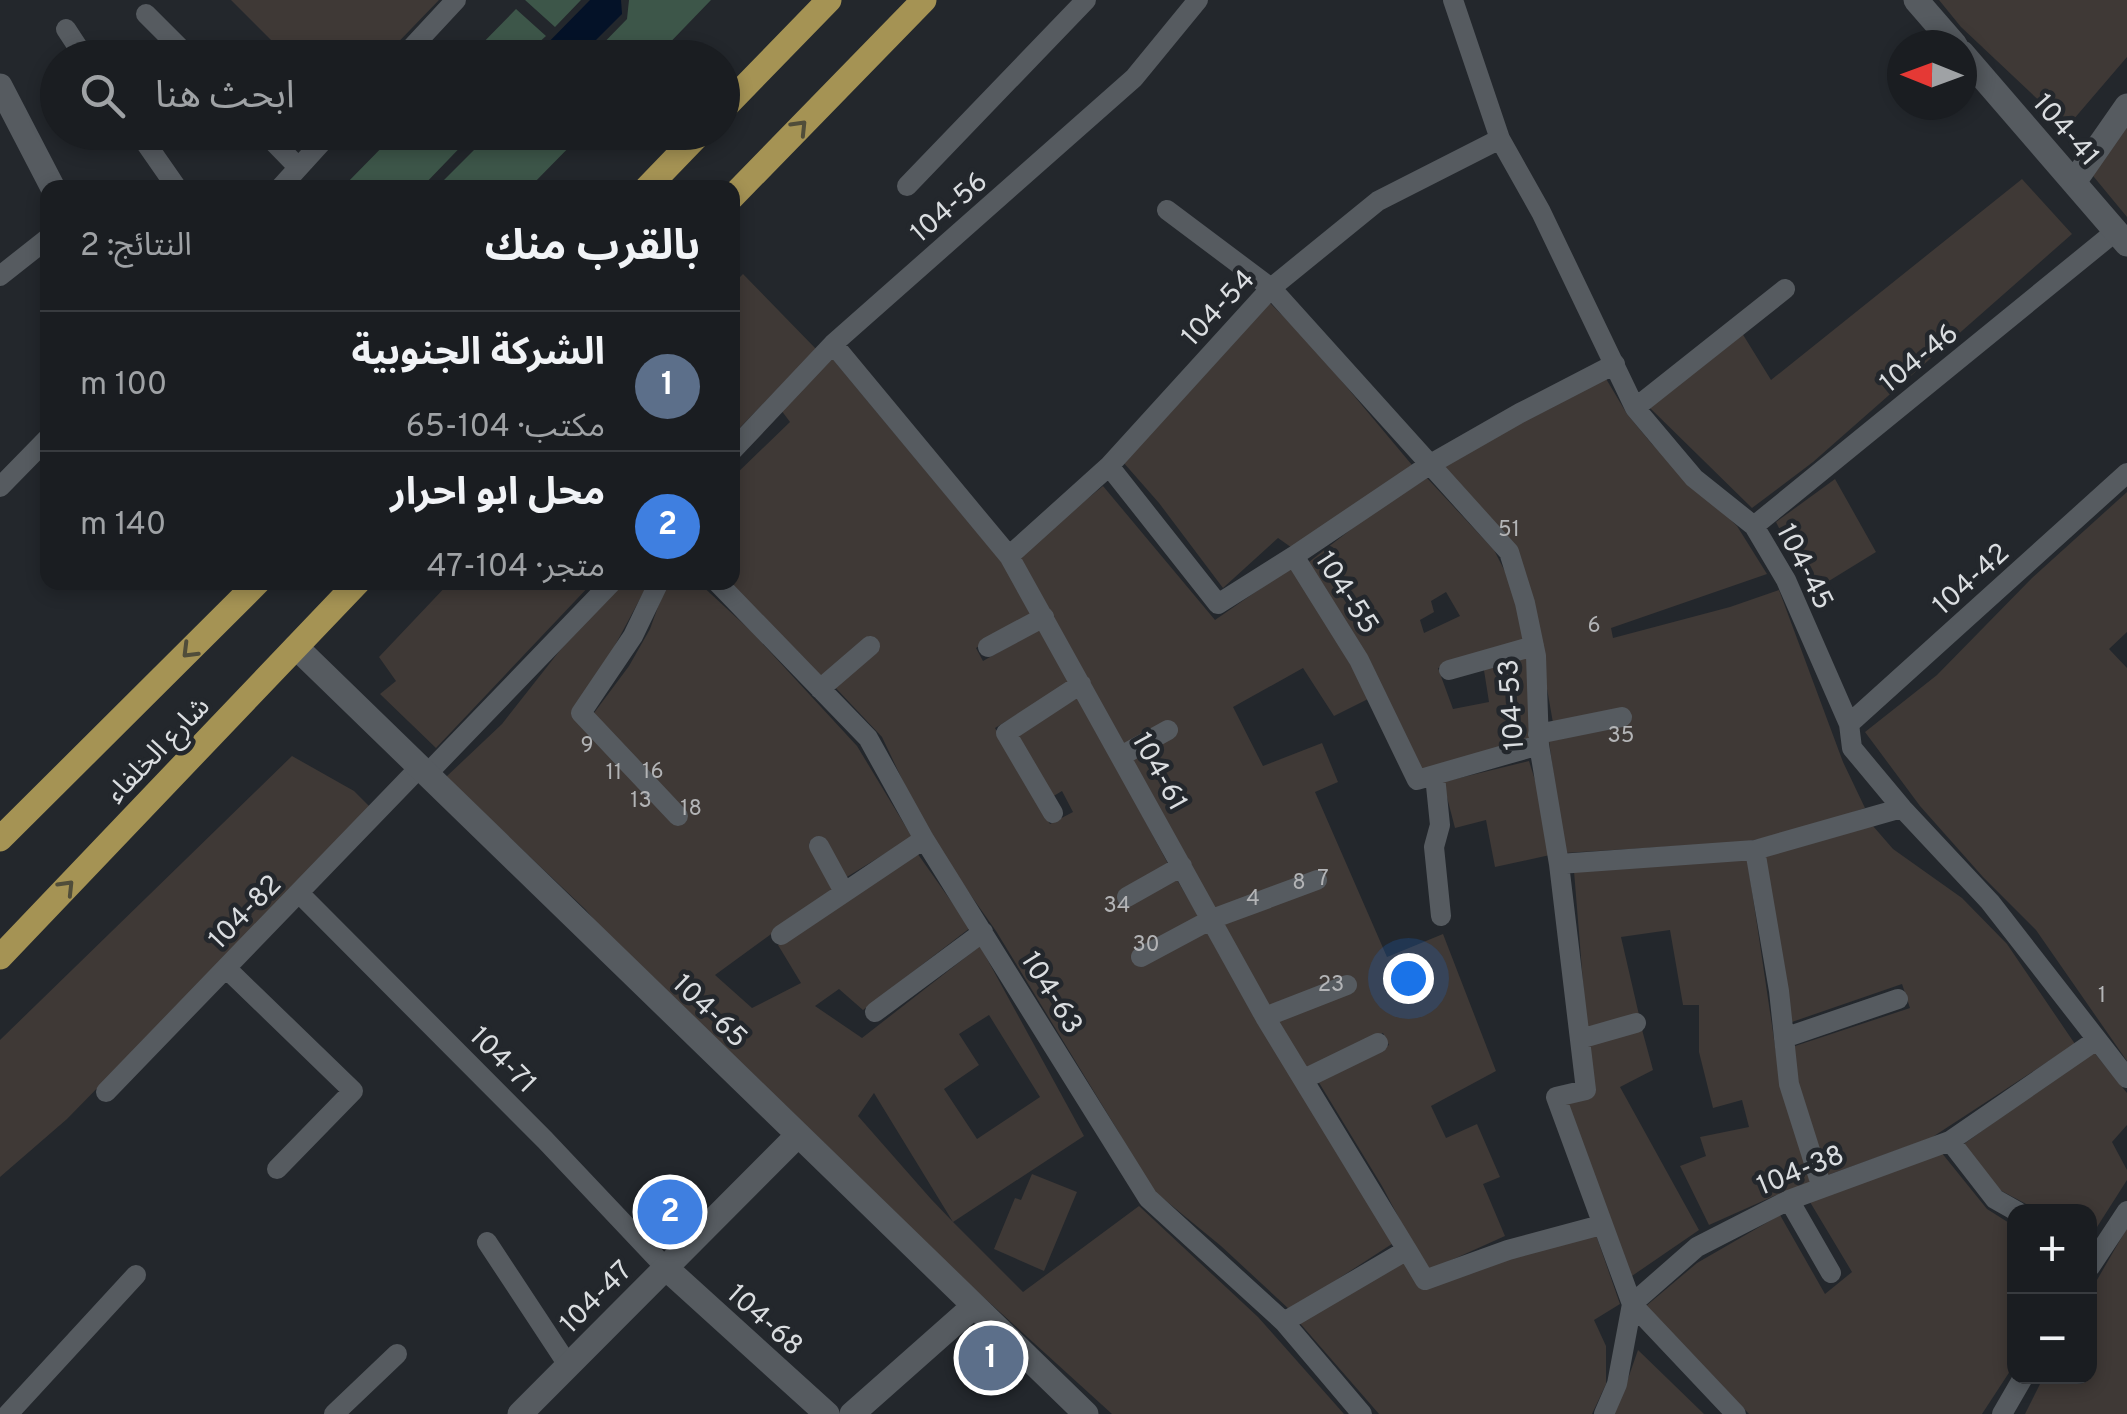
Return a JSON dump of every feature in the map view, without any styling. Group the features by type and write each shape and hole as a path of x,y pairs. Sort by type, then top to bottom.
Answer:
{"main road":[{"path":"740,92 830,0"},
{"path":"740,189 924,0"},
{"path":"656,180 684,150"},
{"name":"شارع الخلفاء","path":"0,838 249,590"},
{"name":"شارع الخلفاء","path":"0,957 350,590"}],"street":[{"path":"1916,0 1942,30"},
{"name":"104-41","path":"1977,70 2122,237"},
{"path":"0,86 8,112 47,180"},
{"path":"2074,182 2127,106"},
{"name":"104-65","path":"296,646 1086,1414"},
{"name":"104-47","path":"520,1414 797,1136"},
{"name":"104-68","path":"666,1268 827,1414"},
{"path":"852,1414 974,1306"}],"lane":[{"path":"419,40 456,0"},
{"path":"907,186 1086,0"},
{"name":"104-56","path":"740,443 833,344 1134,78 1198,0"},
{"name":"104-45","path":"1453,0 1500,139 1541,212 1635,408 1694,478 1754,526 1786,580 1849,724 1852,748 1990,902 2127,1078"},
{"path":"146,14 172,40"},
{"path":"66,29 73,40"},
{"name":"104-54","path":"1010,556 1109,466 1271,288 1378,202 1500,139"},
{"path":"151,150 171,180"},
{"path":"281,150 298,167"},
{"path":"287,180 314,150"},
{"name":"104-53","path":"1167,210 1271,288 1509,552 1526,603 1534,646 1538,740 1559,864 1586,1090 1556,1097 1632,1304"},
{"name":"104-46","path":"1754,526 2122,237"},
{"path":"0,276 40,244"},
{"path":"1635,408 1784,288"},
{"name":"104-61","path":"833,344 1010,556 1265,1017 1408,1250"},
{"path":"1294,556 1429,465 1614,364"},
{"path":"0,487 40,446"},
{"name":"104-55","path":"1109,466 1218,604 1294,556 1359,660 1417,780 1435,776"},
{"name":"104-42","path":"1849,724 2127,473"},
{"name":"104-82","path":"106,1092 299,893 604,590"},
{"path":"655,590 633,636 581,712 678,816"},
{"name":"104-63","path":"725,590 868,738 924,839 1148,1198 1284,1322 1362,1414"},
{"path":"988,648 1044,617"},
{"path":"820,689 870,646"},
{"path":"1449,670 1534,646"},
{"path":"1053,813 1006,733 1081,684"},
{"path":"1441,916 1434,847 1440,825 1435,776 1622,716"},
{"path":"1121,756 1168,730"},
{"path":"1559,864 1755,850 1902,808"},
{"path":"781,935 924,839"},
{"path":"819,846 844,890"},
{"path":"1755,850 1789,1084 1822,1188"},
{"path":"1127,897 1182,866"},
{"path":"1141,957 1212,919 1318,880"},
{"name":"104-71","path":"299,893 546,1140 666,1268"},
{"path":"875,1012 984,932"},
{"path":"226,968 353,1091 277,1169"},
{"path":"1265,1017 1347,985"},
{"path":"1784,1038 1898,999"},
{"path":"1580,1039 1636,1023"},
{"name":"104-38","path":"1632,1304 1698,1248 1789,1200 1950,1141 2095,1041"},
{"path":"1304,1079 1378,1043"},
{"path":"1950,1141 1995,1199 2007,1206"},
{"path":"1789,1200 1831,1273"},
{"path":"2097,1251 2127,1210"},
{"path":"1284,1322 1408,1250 1425,1280 1508,1250 1601,1225"},
{"path":"486,1242 568,1365"},
{"path":"8,1414 136,1275"},
{"path":"1604,1414 1617,1384 1632,1304"},
{"path":"1632,1304 1736,1414"},
{"path":"334,1414 397,1354"},
{"path":"2002,1414 2019,1384"}],"green space":[{"path":"525,0 581,0 555,27"},
{"path":"629,0 711,0 672,40 607,40 627,19"},
{"path":"516,9 546,36 542,40 486,40"},
{"path":"379,150 458,150 429,180 350,180"},
{"path":"474,150 566,150 537,180 444,180"}],"water":[{"path":"590,0 621,0 622,14 596,40 551,40"}],"building":[{"path":"231,0 439,0 400,40 271,40"},
{"path":"1939,0 2127,0 2127,57 2067,127 1977,42 1977,30 1961,27"},
{"path":"2127,124 2127,217 2089,171"},
{"path":"2022,179 2072,234 1813,462 1752,508 1650,408 1742,333 1771,380"},
{"path":"743,274 816,349 740,428"},
{"path":"1269,302 1309,342 1412,465 1295,550 1278,538 1223,588 1123,462"},
{"path":"830,356 1005,566 1034,615 976,648 983,661 1043,627 1071,682 995,728 1050,824 1073,812 1062,791 1052,797 1015,736 1079,697 1174,875 1395,1242 1290,1310 1154,1191 1139,1171 996,931 929,836 882,737 833,685 879,649 869,636 822,678 736,590 740,590 740,470 790,422 778,406"},
{"path":"1605,377 1627,414 1652,444 1737,526 1767,574 1611,628 1613,638 1779,590 1843,762 1865,808 1799,831 1744,842 1564,853 1549,741 1553,723 1531,597 1440,467"},
{"path":"1427,478 1494,550 1515,591 1528,645 1438,668 1453,709 1489,702 1483,664 1529,652 1532,739 1419,775 1305,565","holes":["1446,592 1460,616 1424,633 1420,620 1434,612 1431,601"]},
{"path":"1835,479 1876,552 1811,592 1776,522"},
{"path":"1103,486 1215,620 1293,566 1370,698 1334,716 1303,668 1233,707 1263,766 1322,743 1338,782 1315,792 1387,957 1443,934 1496,1071 1431,1106 1446,1138 1477,1124 1500,1177 1483,1184 1505,1236 1427,1271 1382,1186 1318,1081 1389,1045 1383,1033 1306,1069 1267,1012 1016,557"},
{"path":"2127,492 2127,632 2109,649 2127,668 2127,1061 2036,930 1920,806 1865,732 1937,675 2032,578"},
{"path":"442,590 585,590 436,748 380,694 396,681 379,657"},
{"path":"616,590 645,590 598,677 591,717 629,666 650,629 664,590 707,590 751,631 857,746 912,837 842,880 818,836 809,843 833,889 715,975 752,1008 801,983 778,945 915,850 970,928 863,1010 839,989 815,1006 862,1038 980,946 1084,1136 953,1222 1023,1292 1139,1206 1258,1317 1344,1414 1112,1414 902,1223 446,777 502,724 561,649","holes":["989,1015 1040,1097 977,1139 944,1089 979,1065 959,1034","874,1093 953,1222 858,1116"]},
{"path":"292,756 354,791 371,808 67,1119 0,1177 0,1040"},
{"path":"1529,761 1550,855 1495,867 1486,820 1455,828 1443,782"},
{"path":"1873,826 1893,849 1962,898 2007,944 2075,1044 1931,1138 1825,1176 1794,1083 1792,1047 1910,1008 1902,984 1789,1023 1760,853"},
{"path":"1747,857 1781,1086 1811,1184 1709,1225 1680,1166 1706,1156 1700,1137 1749,1127 1742,1100 1713,1108 1699,1052 1699,1005 1683,1005 1670,930 1621,937 1639,1015 1587,1032 1574,871"},
{"path":"1641,1026 1653,1070 1620,1087 1699,1230 1629,1278 1566,1104 1594,1095 1588,1043"},
{"path":"2093,1051 2127,1093 2127,1125 2112,1142 2127,1170 2127,1180 2097,1227 2097,1204 2026,1204 1998,1189 1961,1146"},
{"path":"1941,1152 1987,1209 2007,1222 2007,1376 1982,1414 1749,1414 1646,1306 1697,1263 1780,1215 1825,1294 1852,1272 1810,1202"},
{"path":"1032,1174 1077,1192 1044,1271 994,1249 1015,1198 1021,1200"},
{"path":"2127,1228 2127,1414 2025,1414 2040,1384 2097,1384 2097,1280"},
{"path":"1596,1235 1620,1304 1594,1320 1606,1346 1606,1384 1592,1414 1379,1414 1298,1321 1409,1258 1424,1286 1463,1269"},
{"path":"1638,1350 1704,1414 1610,1414 1623,1393"}],"place":[{"name":"محل ابو احرار","path":"670,1212"},
{"name":"الشركة الجنوبية","path":"991,1358"}]}
